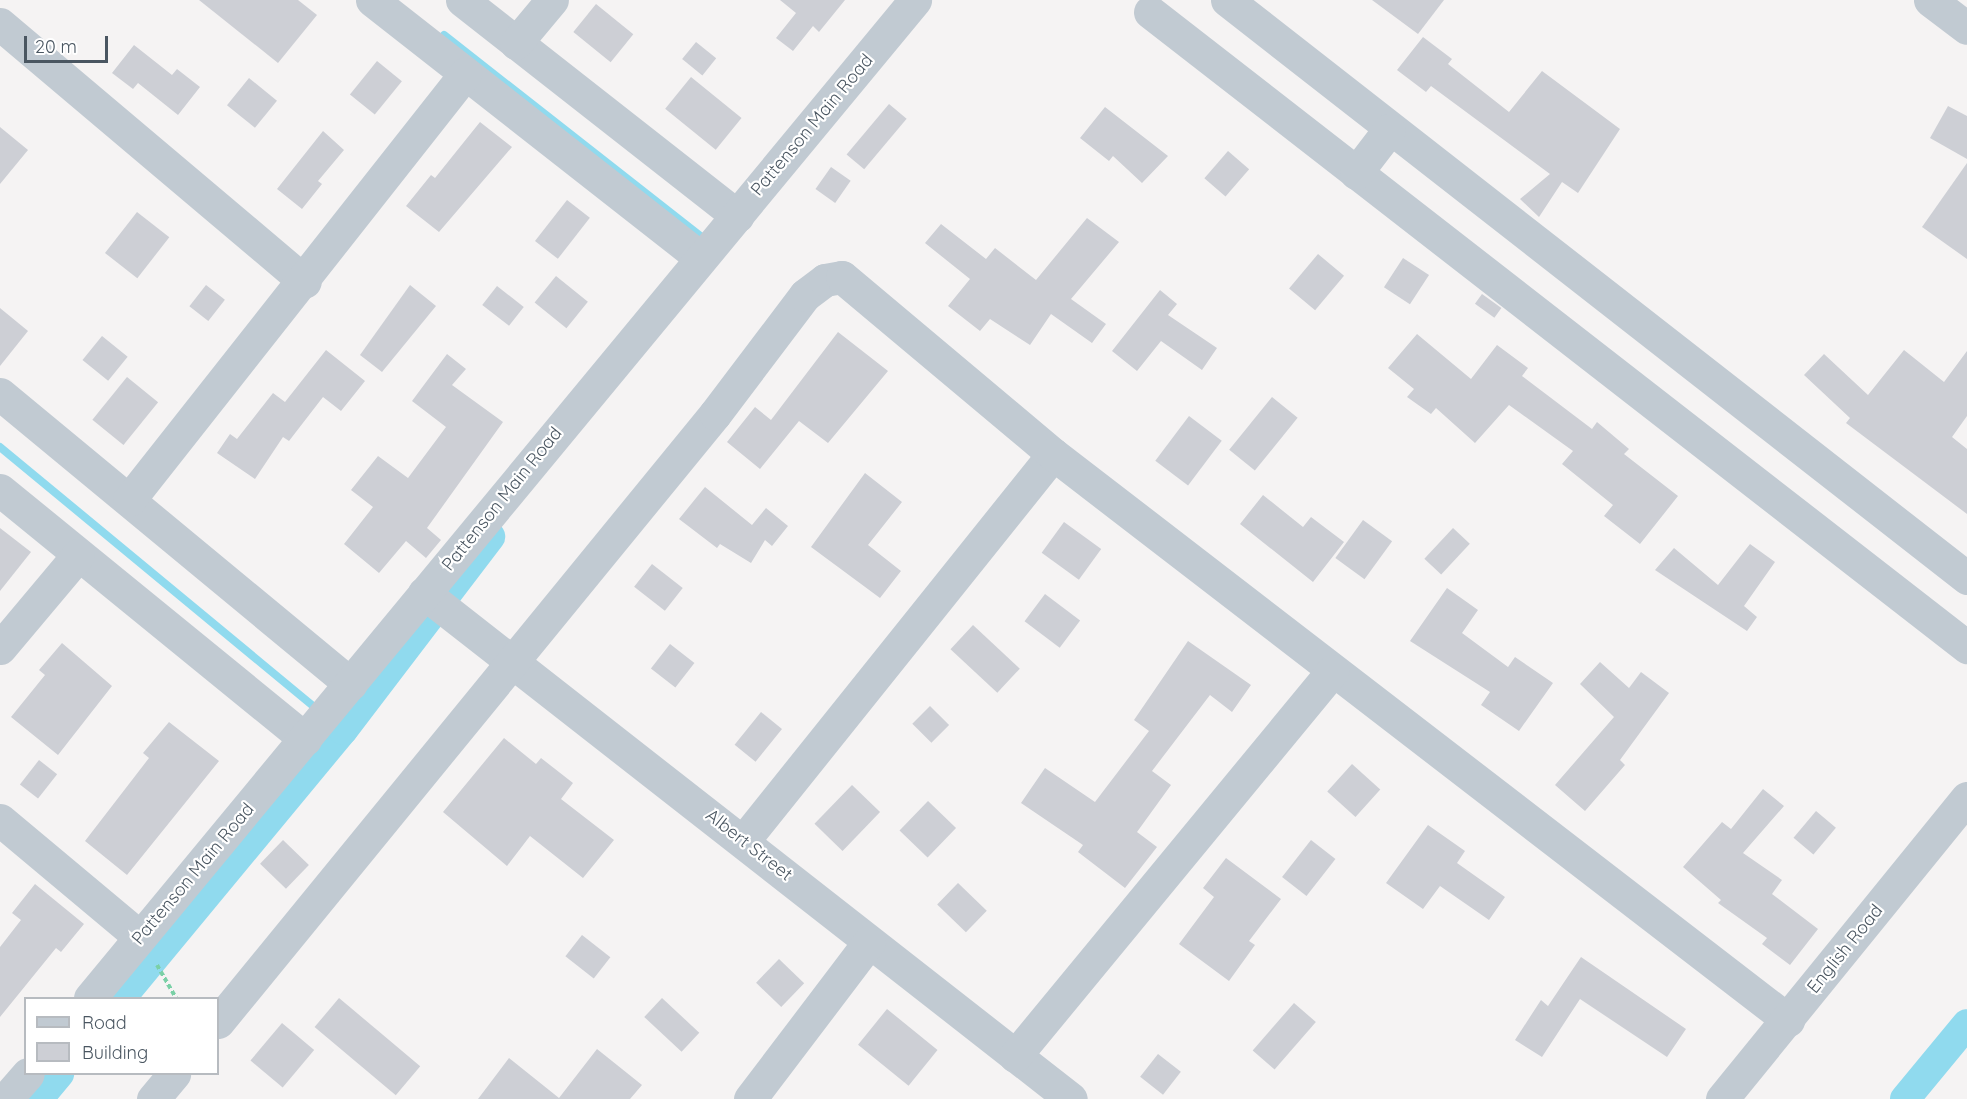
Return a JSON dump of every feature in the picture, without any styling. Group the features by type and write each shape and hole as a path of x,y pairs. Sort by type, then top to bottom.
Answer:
{"street":[{"path":"372,0 465,74 716,240"},
{"path":"462,0 516,43 716,240"},
{"path":"516,43 552,0"},
{"name":"Pattenson Main Road","path":"92,997 350,684 438,606 716,240 915,0"},
{"path":"1227,0 1389,130 1967,578"},
{"path":"1930,0 1967,28"},
{"path":"1150,12 1967,647"},
{"path":"0,24 305,282"},
{"path":"129,500 305,282 465,74"},
{"path":"1356,173 1389,130"},
{"path":"219,1021 715,414 805,296 825,280 842,278 1053,454 1788,1020"},
{"path":"0,394 350,684"},
{"path":"744,840 1053,454"},
{"path":"0,490 305,739"},
{"path":"0,648 78,555"},
{"name":"Albert Street","path":"438,606 744,840 868,942 1071,1099"},
{"path":"1015,1056 1332,671"},
{"name":"English Road","path":"1722,1099 1967,798"},
{"path":"0,820 140,937"},
{"path":"750,1099 868,942"},
{"path":"6,1099 27,1075"}],"path":[{"path":"164,977 175,997"}],"building":[{"path":"199,0 298,0 317,15 278,63"},
{"path":"780,0 845,0 819,32 813,26 793,51 776,38 796,13"},
{"path":"1372,0 1444,0 1418,34"},
{"path":"596,4 633,34 611,62 573,32"},
{"path":"1423,37 1452,59 1448,64 1509,112 1542,71 1620,129 1578,193 1562,182 1539,217 1520,199 1550,174 1431,86 1426,92 1397,70"},
{"path":"696,42 716,58 702,75 682,59"},
{"path":"134,45 172,75 177,69 200,87 178,115 138,83 133,89 112,73"},
{"path":"377,61 402,81 375,115 350,94"},
{"path":"691,77 742,118 716,150 665,109"},
{"path":"249,78 277,101 255,128 227,105"},
{"path":"889,104 907,119 864,169 847,155"},
{"path":"1948,106 1967,116 1967,159 1930,138"},
{"path":"1105,107 1168,156 1142,183 1113,156 1109,161 1080,138"},
{"path":"480,122 512,147 439,232 406,206 431,175 435,178"},
{"path":"0,127 28,150 0,184"},
{"path":"323,131 344,150 318,181 322,184 302,209 277,189"},
{"path":"1228,151 1249,169 1226,197 1204,178"},
{"path":"1967,163 1967,259 1922,227"},
{"path":"831,167 851,181 835,203 816,189"},
{"path":"567,200 590,218 558,259 535,241"},
{"path":"137,212 169,237 137,278 105,253"},
{"path":"1087,218 1119,242 1071,299 1106,324 1092,343 1051,314 1030,345 990,319 980,331 948,306 970,279 925,243 941,224 986,259 995,248 1036,280"},
{"path":"1318,254 1344,276 1315,310 1289,288"},
{"path":"1403,258 1429,275 1410,304 1384,287"},
{"path":"556,276 588,302 566,328 535,302"},
{"path":"206,285 225,300 208,321 189,306"},
{"path":"410,285 436,306 382,372 360,355"},
{"path":"497,286 524,307 509,326 482,305"},
{"path":"1160,290 1177,304 1168,315 1217,348 1202,370 1161,341 1137,371 1112,351"},
{"path":"1482,294 1501,308 1494,318 1475,304"},
{"path":"0,308 28,331 0,366"},
{"path":"838,332 888,371 828,443 799,421 760,469 727,442 755,407 771,420"},
{"path":"1417,334 1471,379 1497,345 1528,368 1522,376 1592,429 1597,422 1629,449 1624,454 1678,496 1640,544 1604,516 1613,505 1562,464 1573,451 1509,405 1475,443 1436,408 1431,414 1407,397 1414,389 1388,368"},
{"path":"102,336 128,357 108,381 82,360"},
{"path":"326,350 365,381 341,411 323,397 289,441 283,437 255,479 217,453 230,434 237,439 273,393 285,402"},
{"path":"1904,350 1944,382 1967,351 1967,416 1952,437 1967,449 1967,514 1846,423 1850,418 1804,375 1824,354 1868,395"},
{"path":"447,354 466,369 452,385 503,422 427,528 441,540 426,558 406,541 379,573 344,544 373,507 351,490 378,456 408,478 446,427 412,401"},
{"path":"127,377 158,402 123,445 92,420"},
{"path":"1272,397 1298,418 1255,471 1229,450"},
{"path":"1189,416 1222,441 1188,485 1155,461"},
{"path":"865,473 902,502 868,545 901,571 880,598 811,547"},
{"path":"705,487 752,525 766,508 788,526 772,546 765,540 751,563 720,544 717,548 679,519"},
{"path":"1263,495 1303,527 1311,517 1344,542 1313,582 1240,524"},
{"path":"1363,520 1392,541 1364,579 1335,558"},
{"path":"1064,522 1101,549 1079,580 1042,553"},
{"path":"0,528 31,552 0,591"},
{"path":"1453,528 1470,544 1441,574 1424,559"},
{"path":"1750,544 1775,562 1744,606 1757,617 1747,631 1655,570 1674,548 1718,585"},
{"path":"652,564 683,588 665,611 634,587"},
{"path":"1447,588 1478,610 1462,633 1508,667 1515,657 1553,683 1519,731 1481,705 1490,692 1410,641"},
{"path":"1045,594 1080,620 1060,648 1025,621"},
{"path":"973,625 1020,669 997,693 950,649"},
{"path":"1188,641 1251,685 1232,712 1210,695 1152,771 1171,785 1137,832 1157,847 1125,888 1078,852 1083,845 1021,803 1045,768 1095,802 1149,731 1134,720"},
{"path":"62,643 112,686 58,755 11,717 45,675 39,670"},
{"path":"670,644 694,663 675,688 651,668"},
{"path":"1600,662 1629,688 1641,672 1669,693 1620,760 1625,765 1585,811 1555,785 1614,717 1580,684"},
{"path":"930,706 949,725 931,743 912,724"},
{"path":"761,712 782,729 756,762 735,745"},
{"path":"169,722 219,761 127,875 85,841 149,758 143,753"},
{"path":"504,738 536,764 541,758 573,783 561,799 614,840 583,878 530,836 507,866 443,812"},
{"path":"39,760 57,774 38,799 20,784"},
{"path":"1352,764 1380,789 1355,817 1327,791"},
{"path":"852,785 880,812 843,851 814,824"},
{"path":"1763,789 1784,806 1743,853 1782,880 1772,894 1818,929 1790,965 1762,944 1767,938 1718,903 1721,900 1683,867 1722,822 1731,829"},
{"path":"928,801 956,828 928,858 900,830"},
{"path":"1816,811 1836,828 1813,855 1794,838"},
{"path":"1428,825 1465,851 1457,863 1505,897 1489,920 1440,886 1423,909 1386,883"},
{"path":"283,840 309,865 286,889 260,864"},
{"path":"1311,840 1335,859 1306,896 1282,877"},
{"path":"1226,858 1281,899 1249,941 1255,945 1229,981 1179,944 1214,897 1203,888"},
{"path":"958,883 987,911 966,932 937,905"},
{"path":"35,884 84,924 61,952 56,948 0,1017 0,947 21,920 12,913"},
{"path":"582,935 610,957 594,978 565,956"},
{"path":"1581,957 1686,1029 1667,1057 1580,999 1542,1057 1515,1040 1541,1000 1548,1006"},
{"path":"779,959 804,983 781,1007 756,983"},
{"path":"339,998 420,1066 396,1095 315,1027"},
{"path":"662,998 699,1033 682,1052 644,1017"},
{"path":"1294,1003 1316,1022 1275,1070 1253,1051"},
{"path":"887,1009 938,1050 909,1086 858,1045"},
{"path":"282,1023 314,1050 283,1088 251,1061"},
{"path":"597,1049 642,1085 630,1099 478,1099 509,1058 559,1098"},
{"path":"1158,1054 1181,1072 1163,1095 1140,1077"}],"waterway":[{"path":"444,35 708,242"},
{"path":"0,447 318,710"},
{"path":"122,997 343,730 490,537"},
{"path":"328,719 343,730"},
{"path":"1905,1099 1967,1024"},
{"path":"38,1099 58,1075"}]}
